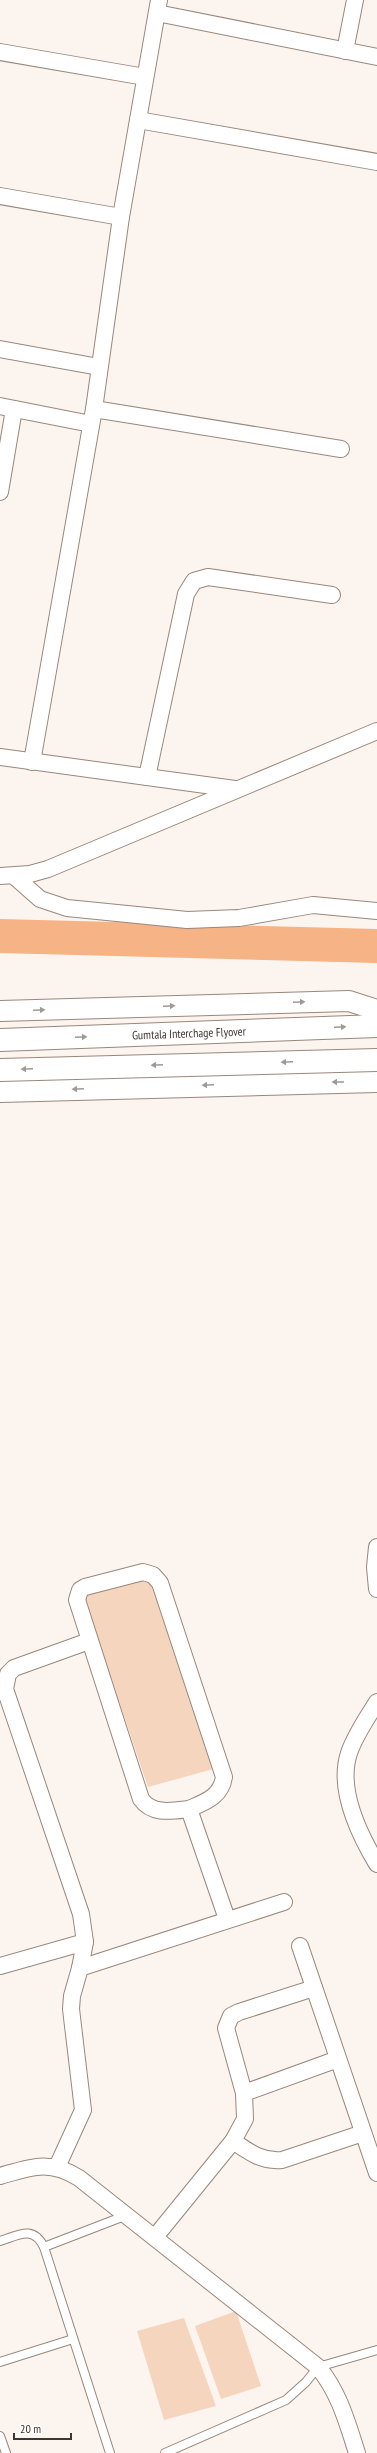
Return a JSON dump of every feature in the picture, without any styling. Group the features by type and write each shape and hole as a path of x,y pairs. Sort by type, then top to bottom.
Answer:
{"highway":[{"name":"Gumtala Interchage Flyover","path":"0,1040 377,1026"},
{"path":"0,1070 372,1060"}],"street":[{"path":"345,51 355,0"},
{"path":"32,762 92,417 121,217 158,6 345,51 377,57"},
{"path":"0,52 145,77"},
{"path":"138,120 377,162"},
{"path":"0,196 121,217"},
{"path":"0,349 99,367"},
{"path":"0,492 7,408 92,417 341,449"},
{"path":"147,777 186,594 194,581 208,577 332,595"},
{"path":"7,876 48,868 377,731"},
{"path":"0,757 237,789"},
{"path":"7,876 40,899 67,908 187,920 239,918 313,906 377,911"},
{"path":"0,1011 349,1001 377,1010"},
{"path":"0,1092 377,1082"},
{"path":"377,1547 374,1567 377,1589"},
{"path":"144,1572 157,1578 224,1777 217,1794 211,1799 189,1809 158,1810 145,1804 141,1799 77,1600 80,1590 85,1587 144,1572"},
{"path":"57,2166 83,2110 70,2009 85,1942 81,1914 5,1689 8,1674 14,1668 89,1641"},
{"path":"377,1702 355,1739 346,1767 346,1785 351,1806 377,1864"},
{"path":"189,1809 227,1919"},
{"path":"80,1968 227,1919 284,1902"},
{"path":"0,1966 85,1942"},
{"path":"300,1946 338,2059 370,2142 377,2173"},
{"path":"155,2237 233,2141 244,2119 244,2093 226,2034 228,2021 231,2016 239,2012 314,1988"},
{"path":"244,2093 338,2059"},
{"path":"233,2141 256,2156 273,2161 370,2142"},
{"path":"0,2176 28,2168 57,2166 79,2178 127,2215 318,2367 331,2382 339,2400 357,2453"}],"lane":[{"path":"44,2247 127,2215"},
{"path":"0,2242 30,2233 36,2235 44,2247 110,2453"},
{"path":"0,2362 74,2339"},
{"path":"165,2453 280,2404 296,2392 318,2367 377,2350"},
{"path":"0,2436 6,2453"}],"shaded area":[{"path":"151,1573 217,1768 148,1787 81,1589"},
{"path":"236,2311 261,2386 221,2399 195,2326"},
{"path":"184,2318 216,2406 164,2420 137,2331"}],"waterway":[{"path":"0,936 377,946"}]}
